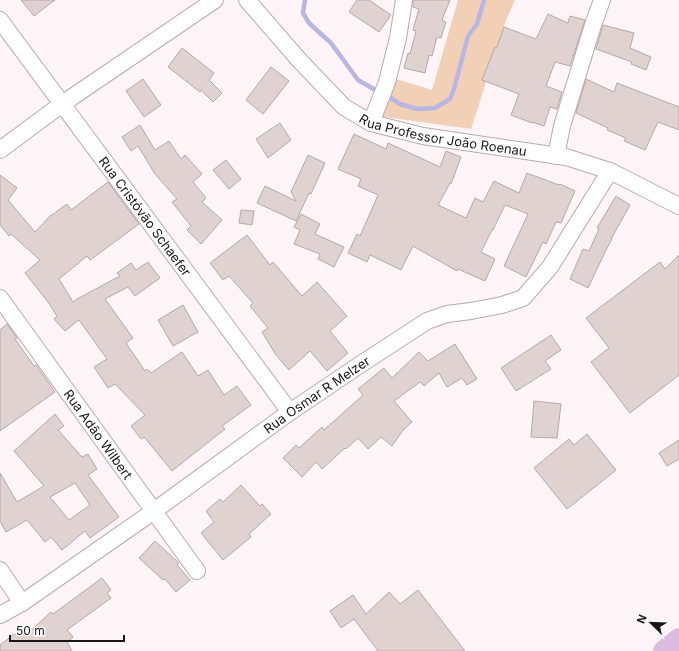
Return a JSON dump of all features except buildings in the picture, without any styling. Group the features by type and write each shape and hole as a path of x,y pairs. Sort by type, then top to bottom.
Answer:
{"main road":[{"path":"664,651 679,639"}],"street":[{"path":"0,150 62,104 215,0"},
{"name":"Rua Professor João Roenau","path":"247,0 300,61 344,107 371,123 424,136 566,157 610,171 679,206"},
{"path":"371,123 386,84 398,38 404,0"},
{"path":"556,156 562,126 602,0"},
{"name":"Rua Cristóvão Schaefer","path":"0,20 290,412"},
{"name":"Rua Osmar R Melzer","path":"0,616 22,603 154,511 290,412 427,322 447,314 502,305 523,298 550,267 610,171"},
{"name":"Rua Adão Wilbert","path":"0,298 197,570"},
{"path":"0,570 22,603"}],"shaded area":[{"path":"458,0 515,0 506,20 471,129 377,116 396,79 432,90"}],"waterway":[{"path":"305,0 303,13 309,23 331,43 358,80 379,92"},
{"path":"386,95 400,104 417,109 435,108 450,99 468,36 477,24 484,0"}]}
